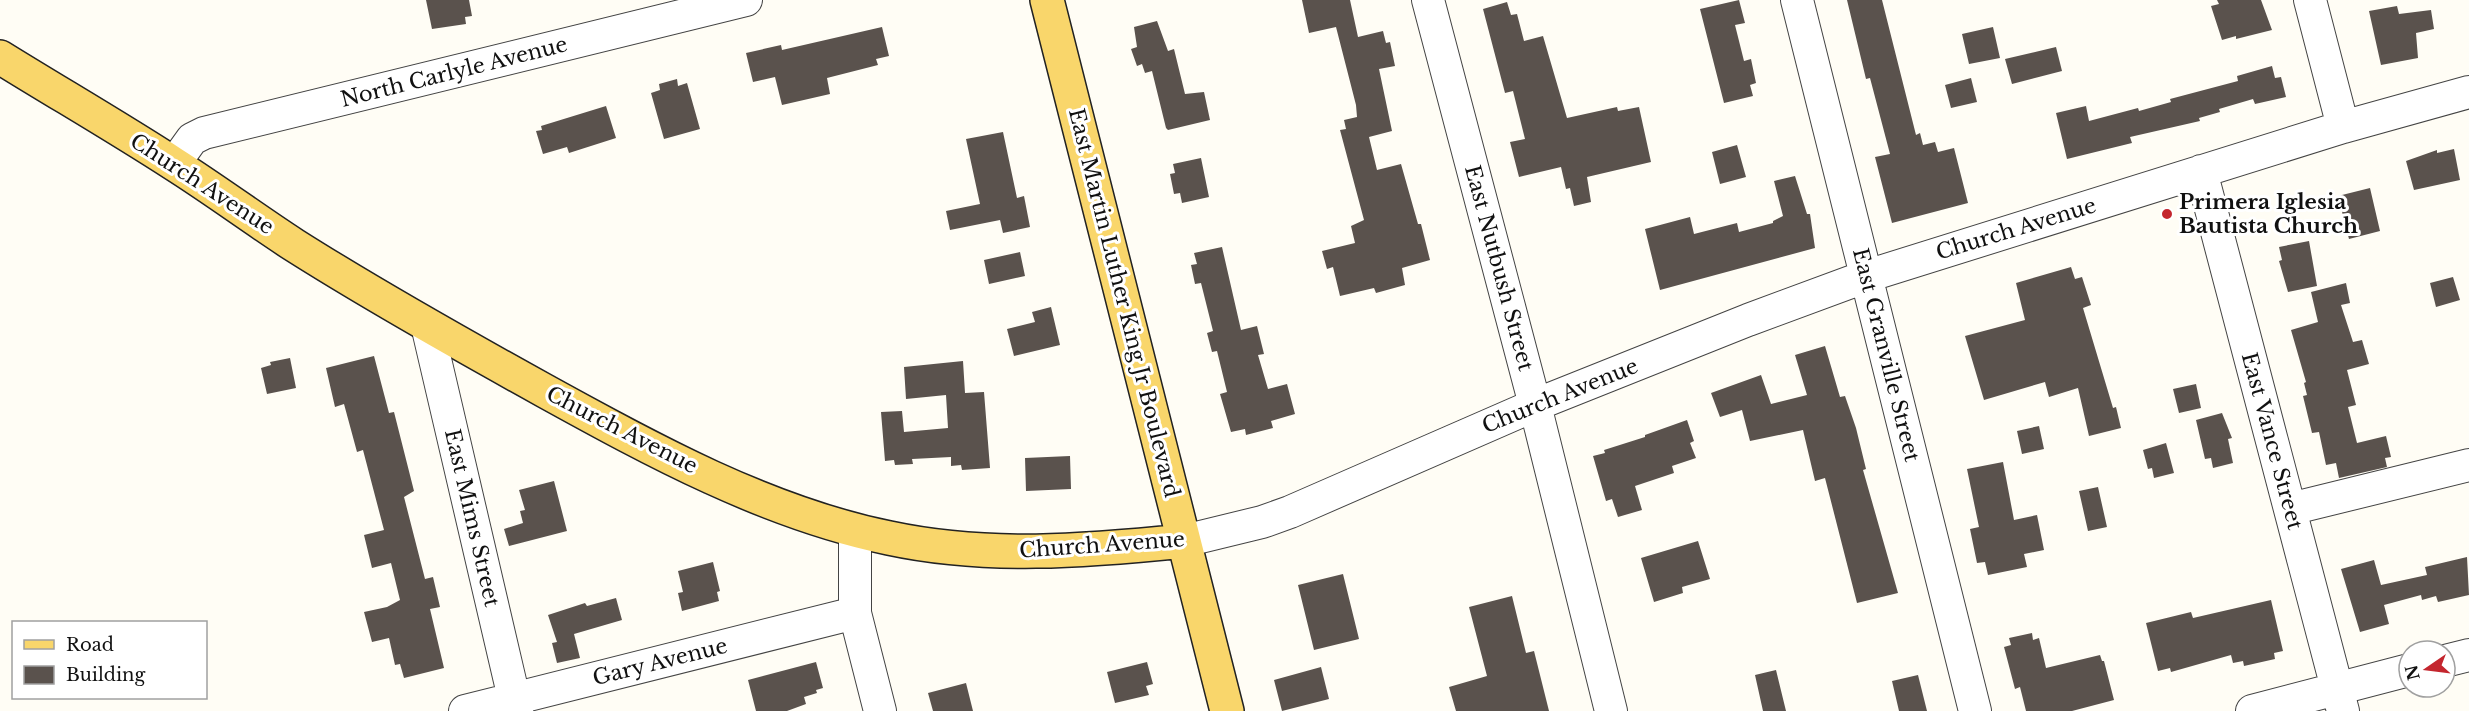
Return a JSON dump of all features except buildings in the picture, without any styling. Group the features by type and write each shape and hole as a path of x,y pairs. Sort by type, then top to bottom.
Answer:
{"main road":[{"name":"East Martin Luther King Jr Boulevard","path":"1047,0 1227,711"},
{"name":"Church Avenue","path":"0,57 174,164 294,244 427,325 597,420 771,501 855,531 924,545 1019,552 1068,551 1184,542"}],"street":[{"name":"North Carlyle Avenue","path":"174,164 192,139 204,134 746,0"},
{"name":"East Nutbush Street","path":"1428,0 1535,405 1611,711"},
{"name":"East Granville Street","path":"1797,0 1975,711"},
{"path":"2310,0 2343,127"},
{"name":"Church Avenue","path":"1184,542 1262,522 1290,512 1535,405 1748,320 1867,276 2343,127 2469,92"},
{"name":"East Vance Street","path":"2201,171 2340,700"},
{"name":"East Mims Street","path":"427,325 516,705"},
{"path":"2290,509 2469,465"},
{"path":"855,531 855,613 880,711"},
{"name":"Gary Avenue","path":"465,711 516,705 855,613"},
{"path":"2252,711 2340,700 2397,675"}],"place":[{"name":"Primera Iglesia Bautista Church","path":"2167,214"}]}
